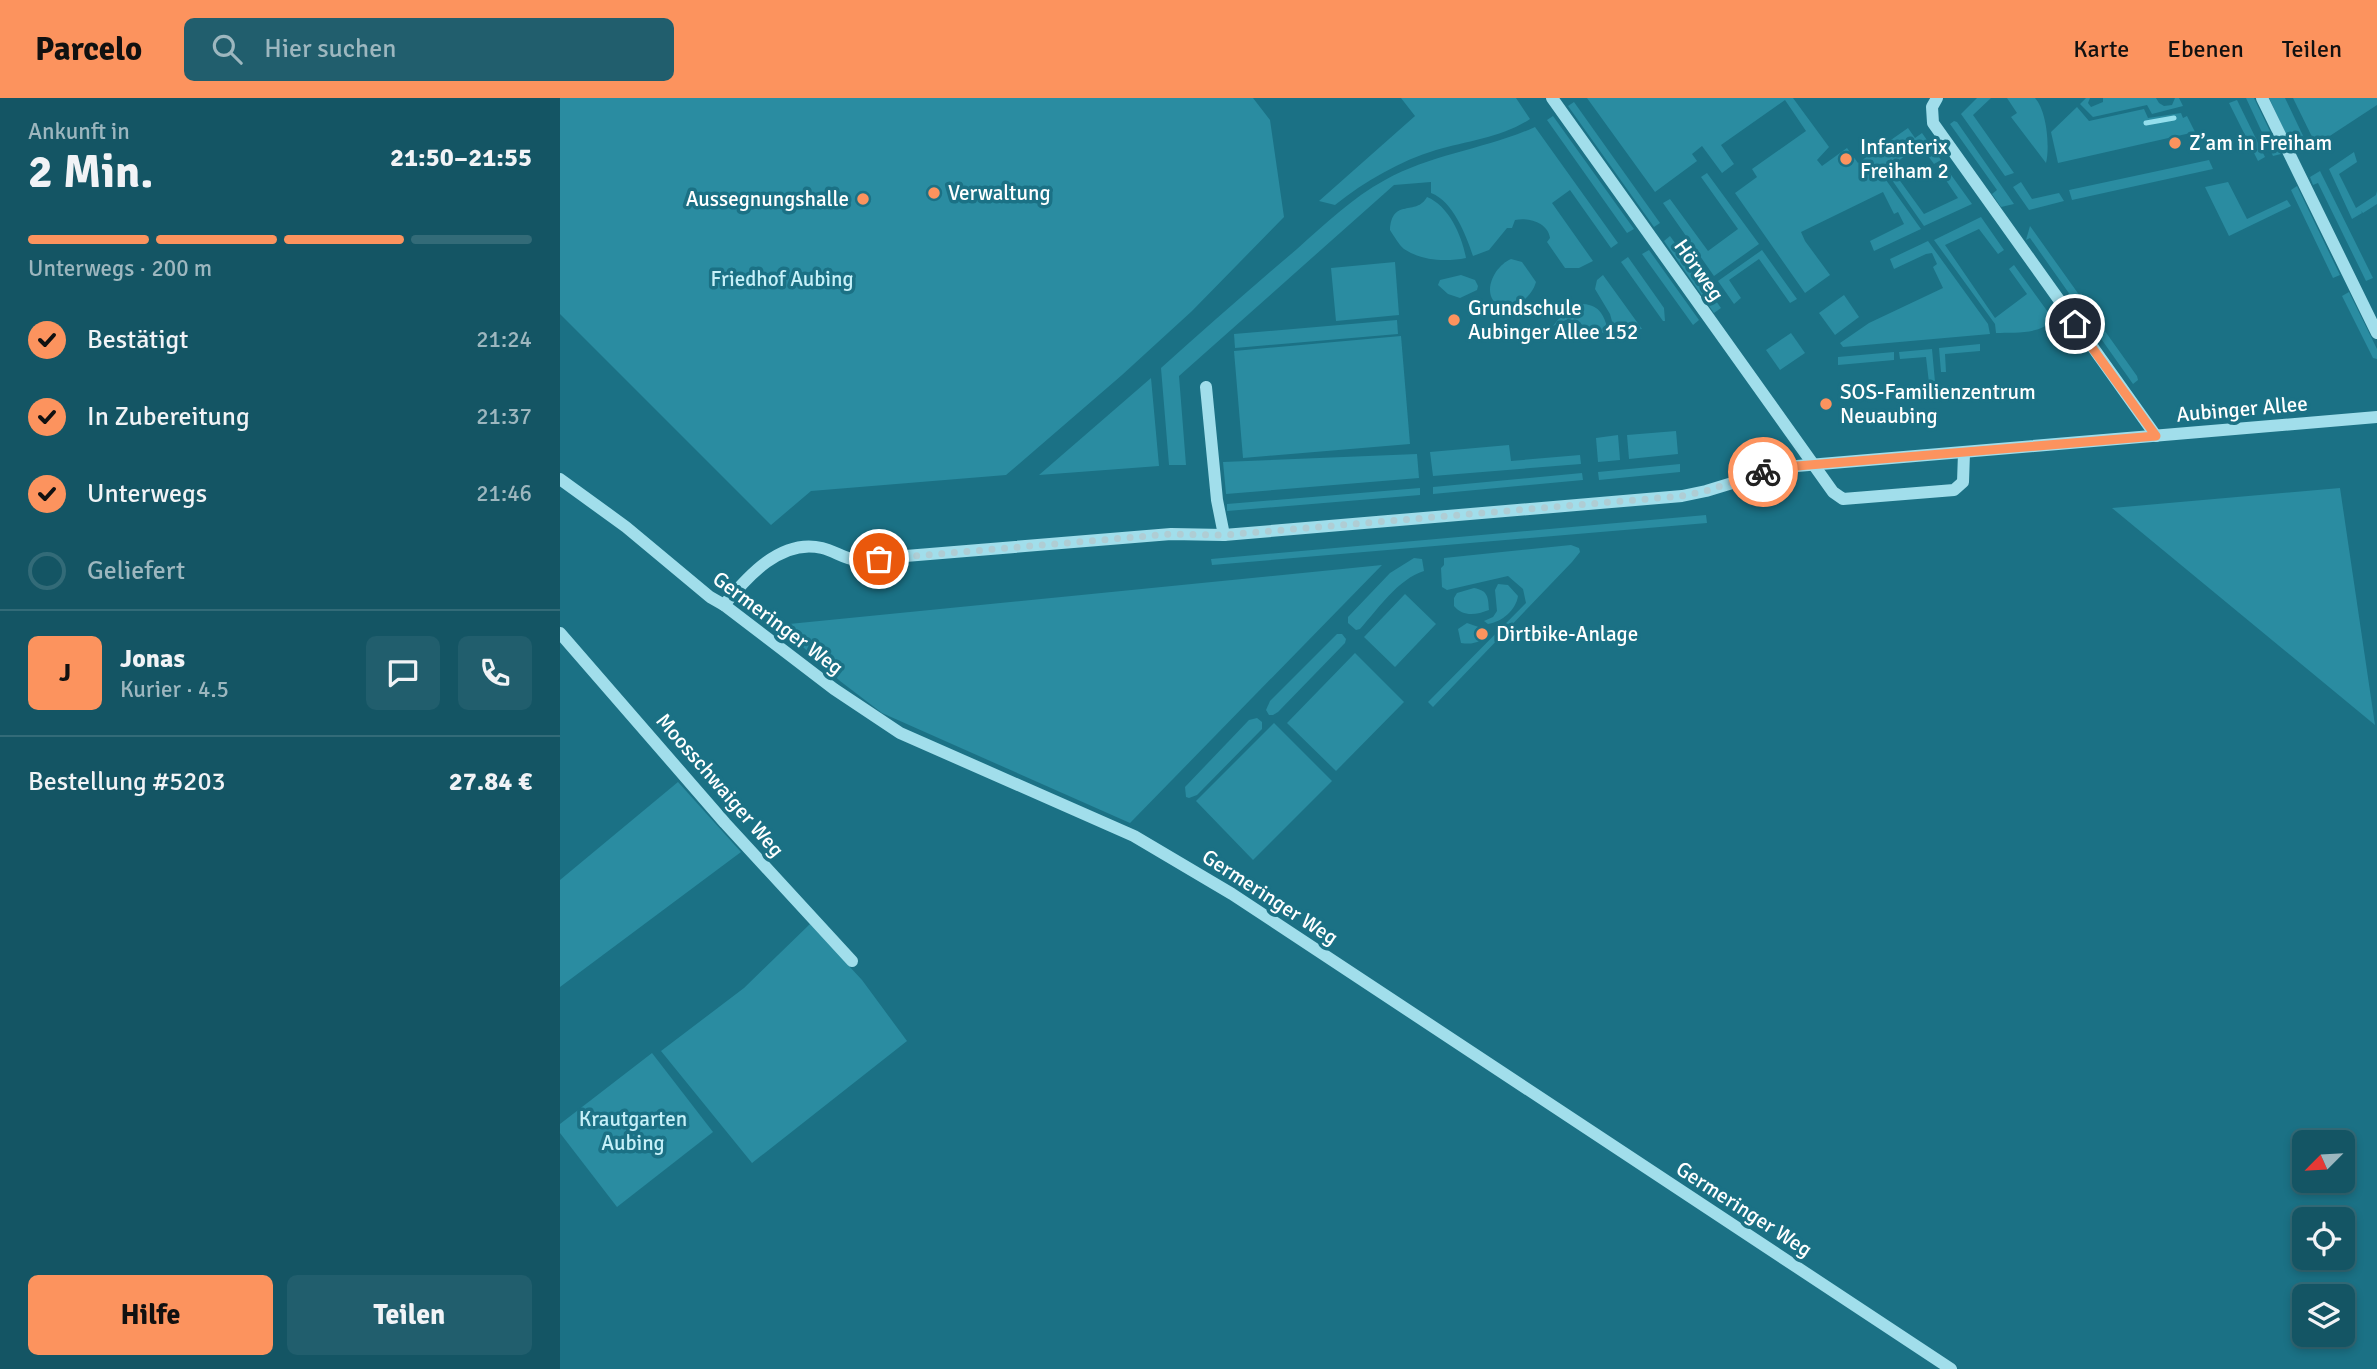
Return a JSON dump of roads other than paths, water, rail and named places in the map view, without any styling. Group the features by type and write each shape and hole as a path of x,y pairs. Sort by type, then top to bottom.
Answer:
{"street":[{"name":"Hörweg","path":"1552,98 1833,492 1843,499 1954,490 1963,482 1964,453"},
{"path":"2262,98 2377,333"},
{"path":"1934,102 1933,123 2156,436"},
{"path":"1206,387 1217,500 1224,535"},
{"name":"Aubinger Allee","path":"724,605 769,559 793,549 820,547 848,560 857,561 1171,534 1224,535 1682,496 1706,491 1771,469 1814,464 2377,417"},
{"name":"Germeringer Weg","path":"560,479 626,527 710,597 834,689 900,733 1134,836 1231,894 1951,1369"},
{"name":"Moosschwaiger Weg","path":"560,633 725,823 852,961"}],"waterway":[{"path":"2146,123 2174,118"}],"place":[{"name":"Z’am in Freiham","path":"2175,143"},
{"name":"Infanterix Freiham 2","path":"1846,159"},
{"name":"Verwaltung","path":"934,193"},
{"name":"Aussegnungshalle","path":"863,199"},
{"name":"Grundschule Aubinger Allee 152","path":"1454,320"},
{"name":"SOS-Familienzentrum Neuaubing","path":"1826,404"},
{"name":"Dirtbike-Anlage","path":"1482,634"}],"park label":[{"name":"Friedhof Aubing","path":"782,279"},
{"name":"Krautgarten Aubing","path":"633,1131"}]}
